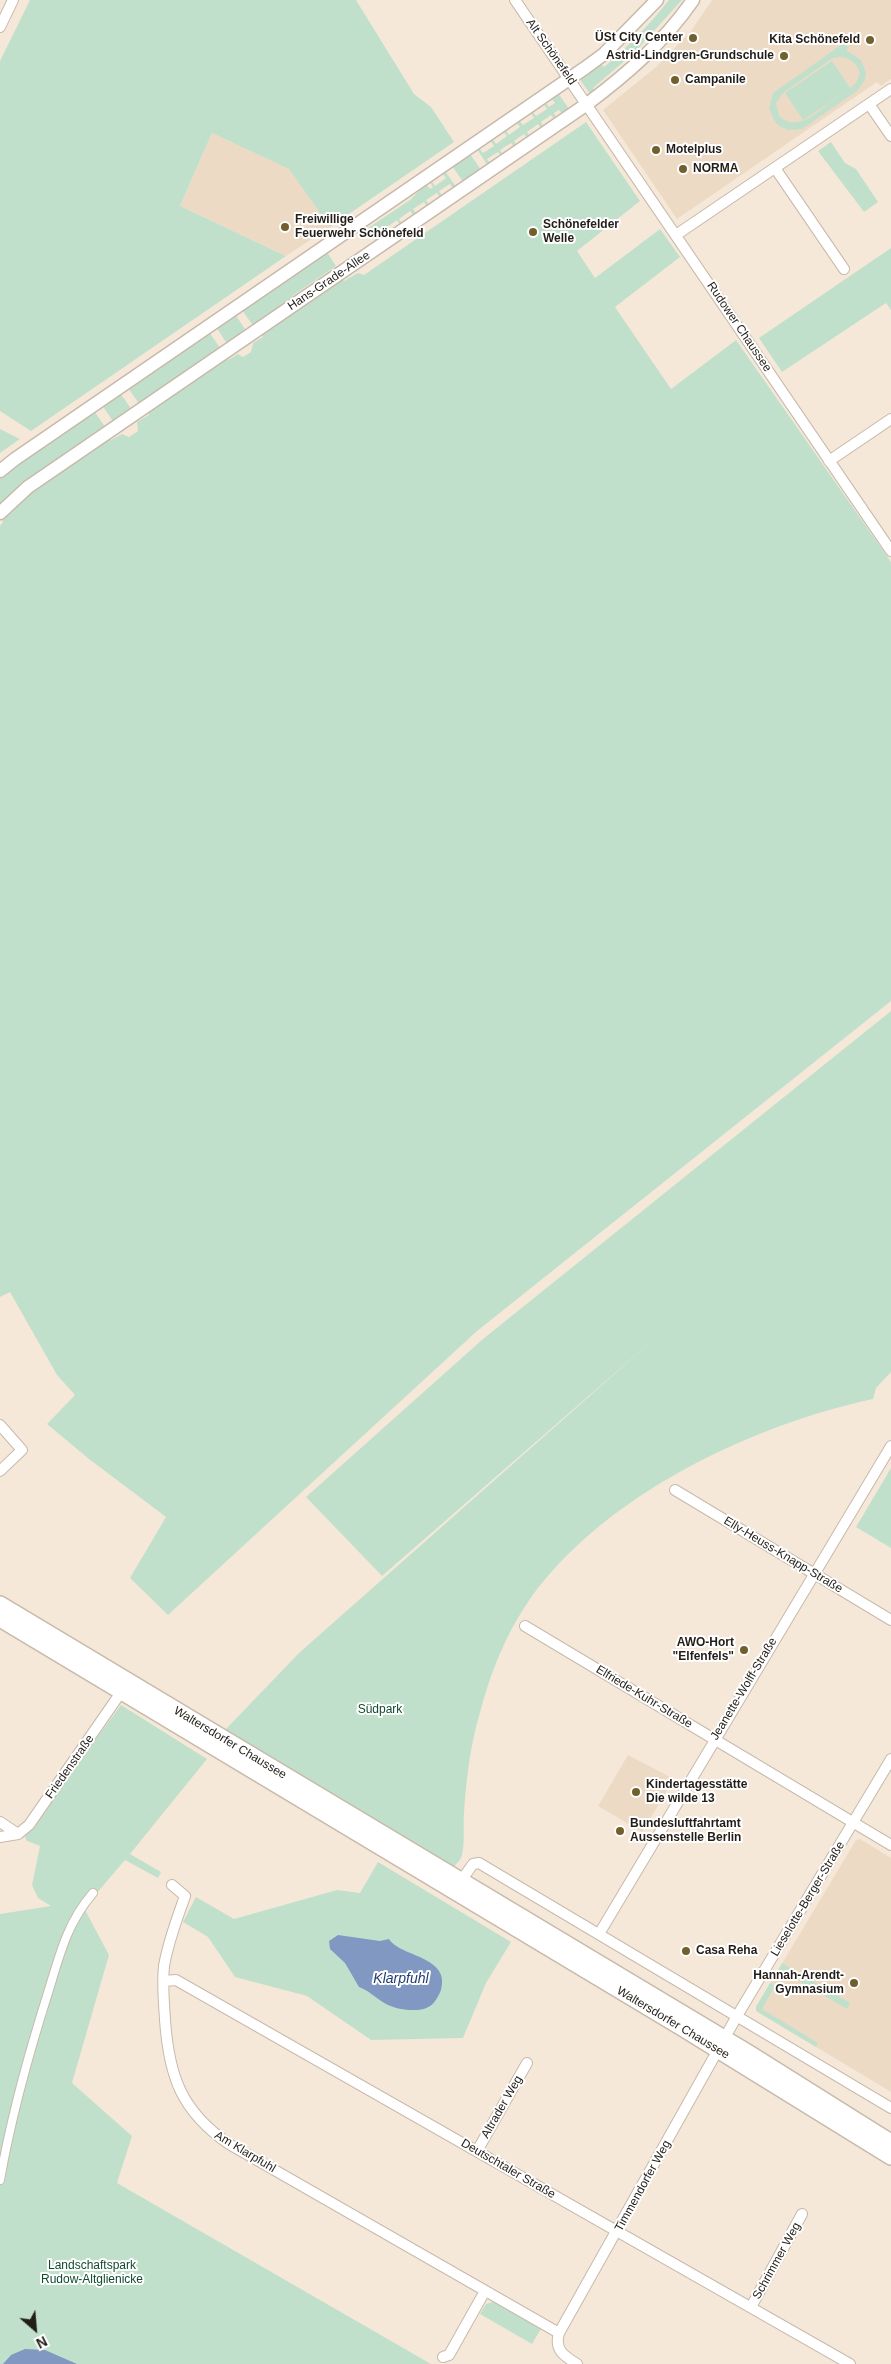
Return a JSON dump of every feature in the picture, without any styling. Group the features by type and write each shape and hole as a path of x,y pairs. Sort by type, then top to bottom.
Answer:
{"main road":[{"name":"Waltersdorfer Chaussee","path":"0,1604 125,1686 721,2045 891,2142"},
{"name":"Waltersdorfer Chaussee","path":"0,1619 125,1686"},
{"name":"Waltersdorfer Chaussee","path":"721,2045 891,2157"}],"street":[{"path":"0,27 13,0"},
{"name":"Alt Schönefeld","path":"515,0 587,104"},
{"path":"0,471 570,79 604,54 657,0"},
{"name":"Hans-Grade-Allee","path":"0,513 28,487 587,104 647,56 672,29 693,0"},
{"path":"676,235 891,89"},
{"name":"Rudower Chaussee","path":"587,104 891,551"},
{"path":"869,104 891,136"},
{"path":"775,168 844,269"},
{"path":"829,461 891,419"},
{"path":"0,1425 22,1450 0,1470"},
{"name":"Jeanette-Wolff-Straße","path":"599,1934 891,1446"},
{"name":"Elly-Heuss-Knapp-Straße","path":"675,1490 891,1620"},
{"name":"Elfriede-Kuhr-Straße","path":"525,1626 891,1845"},
{"name":"Friedenstraße","path":"18,1834 29,1825 125,1686"},
{"name":"Lieselotte-Berger-Straße","path":"721,2045 891,1759"},
{"path":"0,1822 18,1834"},
{"path":"0,1837 18,1834"},
{"path":"457,1886 472,1864 479,1863 891,2108"},
{"name":"Am Klarpfuhl","path":"172,1885 185,1896 171,1937 164,1980 168,2052 175,2082 189,2108 210,2131 228,2144 560,2333"},
{"path":"0,2180 8,2135 22,2083 69,1928 93,1893"},
{"name":"Deutschtaler Straße","path":"164,1980 176,1980 850,2364"},
{"name":"Timmendorfer Weg","path":"560,2333 721,2045"},
{"name":"Altrader Weg","path":"476,2151 527,2063"},
{"name":"Schrimmer Weg","path":"751,2307 802,2214"},
{"path":"443,2357 449,2355 485,2291"},
{"path":"560,2333 556,2342 558,2350 577,2364"}],"shaded area":[{"path":"712,0 891,0 891,79 881,86 877,82 677,219 603,110 656,67 691,31"},
{"path":"212,133 290,169 330,227 286,256 180,206"},
{"name":"Kindertagesstätte Die wilde 13","path":"628,1755 674,1779 642,1832 598,1806"},
{"name":"Hannah-Arendt- Gymnasium","path":"860,1839 891,1858 891,2092 756,2011 756,2007 856,1840"}],"green space":[{"path":"30,0 356,0 414,94 431,107 454,142 330,227 289,169 212,133 180,206 286,256 31,431 0,411 0,61"},
{"path":"669,0 682,0 635,52 593,88 596,92 590,94 581,81 583,76 600,63 604,67 638,35"},
{"path":"844,43 848,48 846,50 861,60 866,73 865,80 857,91 802,129 788,130 779,126 774,120 769,108 773,93","holes":["833,58 846,58 854,63 860,73 856,83 850,88 832,61 785,93 803,120 837,98 809,118 801,121 786,121 779,116 776,103 784,92"]},
{"path":"558,93 570,110 563,115 559,110 554,113 557,119 555,121 551,115 541,122 544,128 542,129 538,124 527,132 530,137 528,139 524,134 514,141 517,146 515,148 511,143 500,150 504,156 502,157 498,152 487,159 491,165 488,166 477,149 479,148 483,153 494,146 490,140 492,138 496,144 507,136 503,131 505,129 509,135 520,127 516,122 519,120 523,125 534,118 530,112 532,111 536,116 547,109 543,103 545,102 549,107 555,103 551,98"},
{"path":"586,122 640,201 577,251 595,278 660,229 680,257 615,307 671,389 736,340 891,562 891,1001 477,1331 168,1615 130,1578 166,1517 89,1459 47,1424 75,1395 57,1375 10,1292 0,1297 0,526 3,522 1,519 22,498 109,437 111,440 122,434 129,437 138,431 137,422 149,415 147,411 226,357 228,360 238,354 243,357 251,352 253,343 263,337 261,333 342,278 344,281 358,273 364,275"},
{"path":"831,142 845,163 856,169 878,202 864,212 818,151"},
{"path":"470,154 482,171 464,183 452,166"},
{"path":"445,171 457,188 454,190 450,184 439,191 443,197 441,199 437,193 426,200 430,206 428,208 424,202 413,209 417,215 415,217 410,211 399,219 403,225 401,226 397,220 386,228 390,234 387,235 383,230 376,235 379,241 377,242 368,228 410,200 426,184 430,189 433,187 429,181 431,180 435,186 446,178 442,173"},
{"path":"891,248 891,310 886,303 782,372 759,338"},
{"path":"327,252 336,266 295,294 254,327 242,310"},
{"path":"235,314 247,332 228,345 216,327"},
{"path":"209,332 221,349 140,405 128,388"},
{"path":"120,393 132,410 114,423 102,405"},
{"path":"94,411 106,428 0,506 0,477"},
{"path":"0,429 20,439 0,453"},
{"name":"Südpark","path":"891,1011 891,1372 876,1388 873,1399 827,1411 779,1427 731,1446 684,1470 639,1497 598,1528 561,1562 530,1599 521,1613 493,1670 479,1716 471,1752 467,1776 462,1855 451,1870 226,1729 299,1653 653,1340 382,1576 306,1497 483,1339"},
{"path":"891,1468 891,1548 856,1527"},
{"name":"Landschaftspark Rudow-Altglienicke","path":"121,1705 207,1759 130,1854 161,1872 158,1878 125,1860 84,1908 109,1955 72,2083 132,2136 117,2183 431,2364 0,2364 0,1914 51,1906 38,1898 32,1885 40,1846 27,1841 25,1837"},
{"path":"378,1862 511,1942 486,1983 463,2038 371,2040 307,1996 235,1977 208,1937 183,1922 196,1897 234,1919 337,1890 360,1893"},
{"path":"782,1963 850,2003 847,2009 784,1972 781,1977 776,1974"},
{"path":"770,1983 775,1986 762,2009 818,2043 816,2047 756,2011 756,2007"},
{"path":"496,2301 542,2327 532,2344 480,2314 486,2304"}],"water":[{"name":"Klarpfuhl","path":"338,1935 380,1941 389,1939 403,1950 423,1958 439,1970 442,1979 441,1990 437,1999 432,2005 421,2010 403,2009 388,2005 359,1987 345,1963 330,1949 329,1941"},
{"path":"25,2349 45,2350 77,2364 3,2364 11,2355"}],"place":[{"name":"ÜSt City Center","path":"693,38"},
{"name":"Kita Schönefeld","path":"870,40"},
{"name":"Astrid-Lindgren-Grundschule","path":"784,56"},
{"name":"Campanile","path":"675,80"},
{"name":"Motelplus","path":"656,150"},
{"name":"NORMA","path":"683,169"},
{"name":"Freiwillige Feuerwehr Schönefeld","path":"285,227"},
{"name":"Schönefelder Welle","path":"533,232"},
{"name":"AWO-Hort \"Elfenfels\"","path":"744,1650"},
{"name":"Kindertagesstätte Die wilde 13","path":"636,1792"},
{"name":"Bundesluftfahrtamt Aussenstelle Berlin","path":"620,1831"},
{"name":"Casa Reha","path":"686,1951"},
{"name":"Hannah-Arendt- Gymnasium","path":"854,1983"}]}
